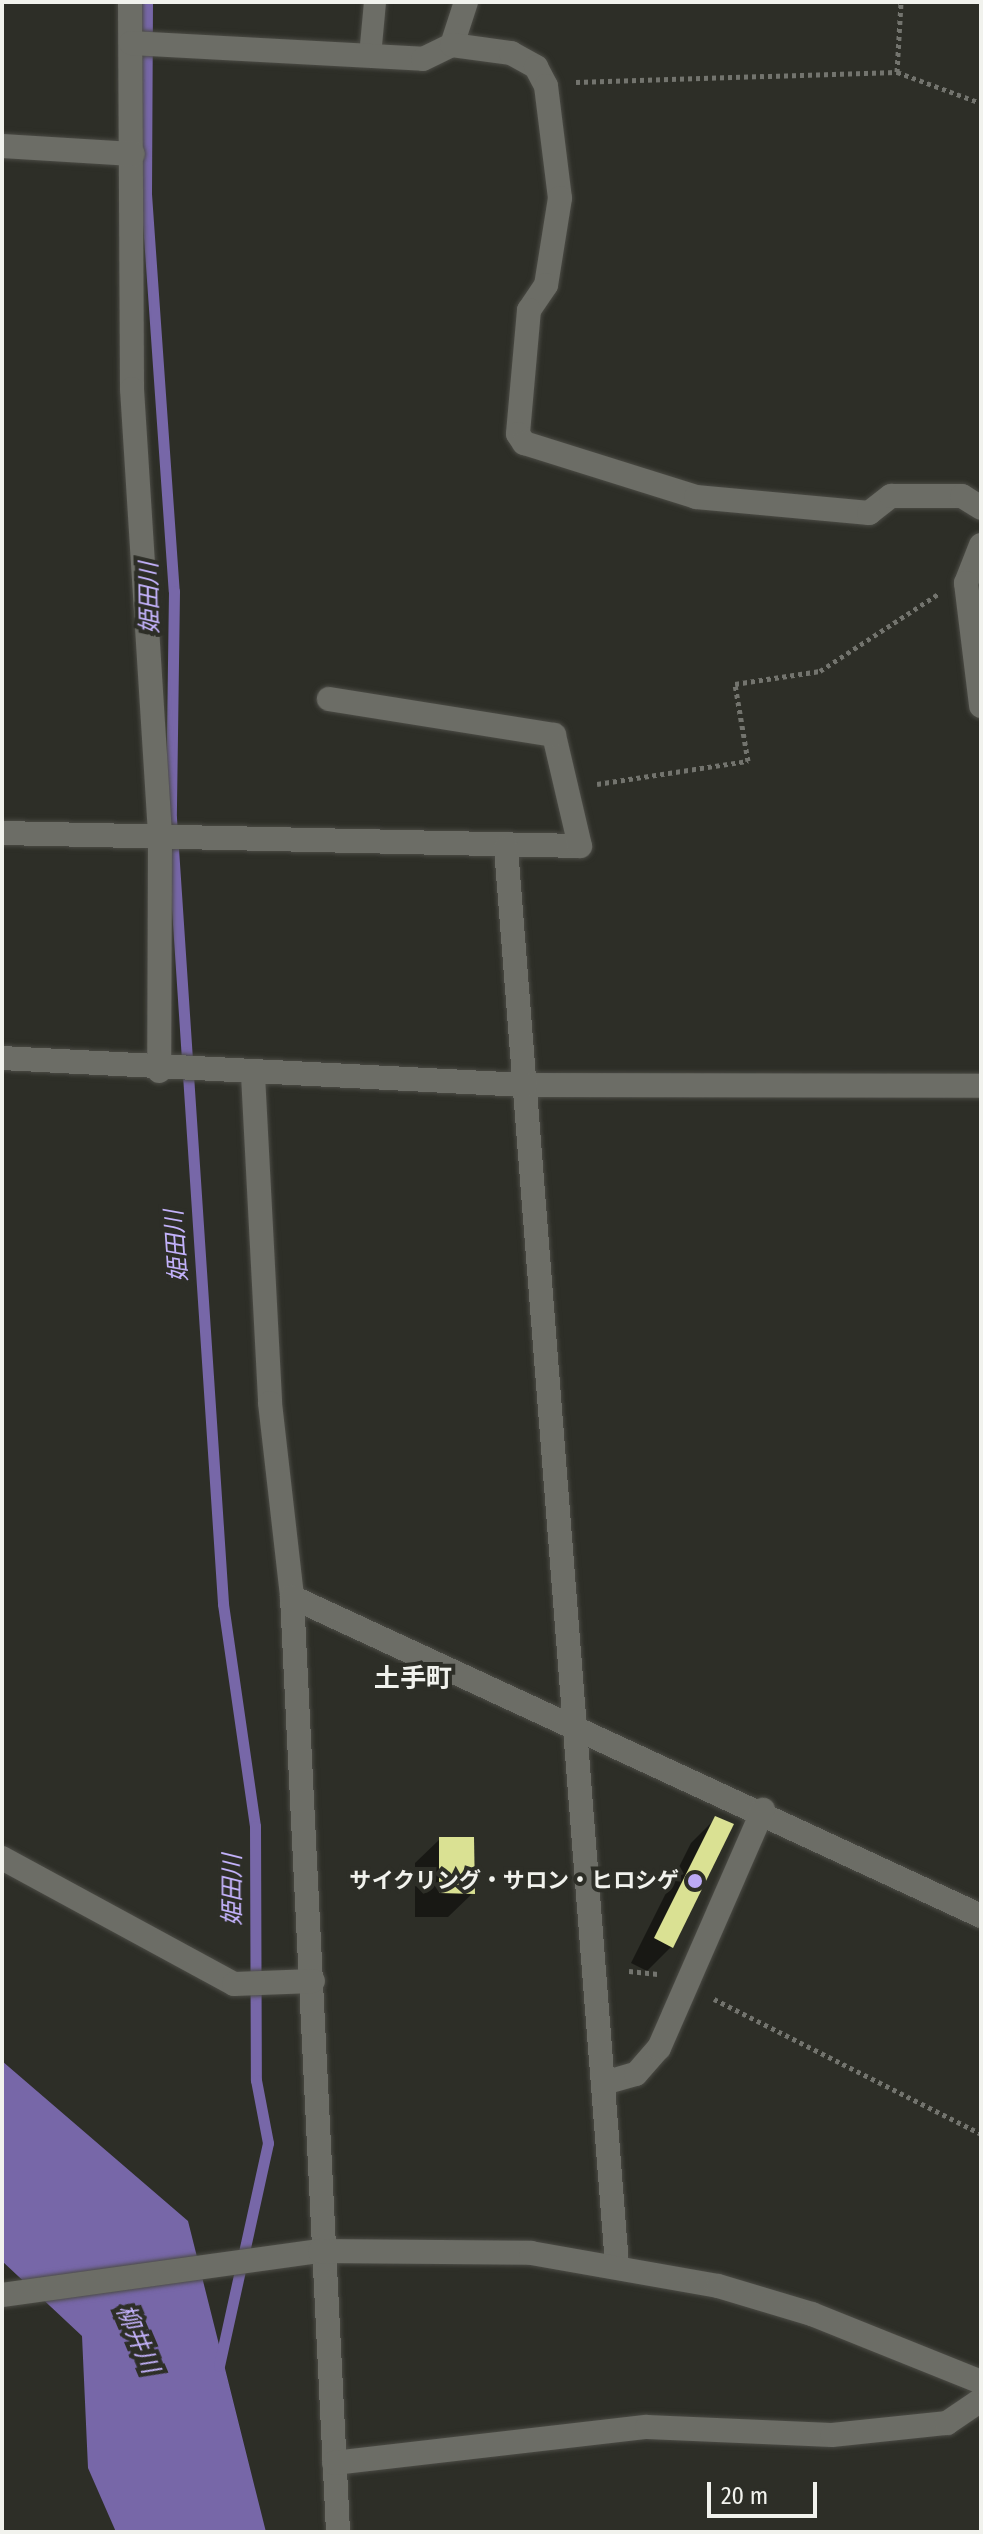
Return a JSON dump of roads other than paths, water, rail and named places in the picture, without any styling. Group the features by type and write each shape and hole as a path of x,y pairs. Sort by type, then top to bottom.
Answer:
{"street":[{"path":"130,2 132,389 160,840 166,1072"},
{"path":"452,45 466,2"},
{"path":"131,43 423,59 452,45 511,53 536,67 546,86 560,198 546,285 529,310 518,434 524,443 696,497 869,513 891,496 962,496 981,508"},
{"path":"2,146 133,154"},
{"path":"981,545 966,583 981,706"},
{"path":"2,833 506,848 580,846 554,735 329,699"},
{"path":"506,848 578,1724 617,2265"},
{"path":"2,1058 166,1072 525,1085 981,1086"},
{"path":"253,1075 270,1403 292,1597 306,1979 338,2532"},
{"path":"292,1597 578,1724 981,1916"},
{"path":"604,2083 636,2074 659,2048 763,1810"},
{"path":"2,1858 234,1984 306,1979"},
{"path":"2,2295 320,2251 516,2252 617,2265 812,2314 981,2382"},
{"path":"334,2463 647,2427 832,2435 947,2423 981,2400"}],"lane":[{"path":"370,56 375,2"}],"water":[{"name":"柳井川","path":"2,2061 188,2221 266,2532 116,2532 88,2468 82,2336 2,2261"}],"waterway":[{"name":"姫田川","path":"147,2 146,194 174,591 171,818 223,1604 255,1826 256,2080 268,2143 219,2366"}],"place":[{"name":"サイクリング・サロン・ヒロシゲ","path":"695,1881"}],"district":[{"name":"土手町","path":"413,1679"}]}
